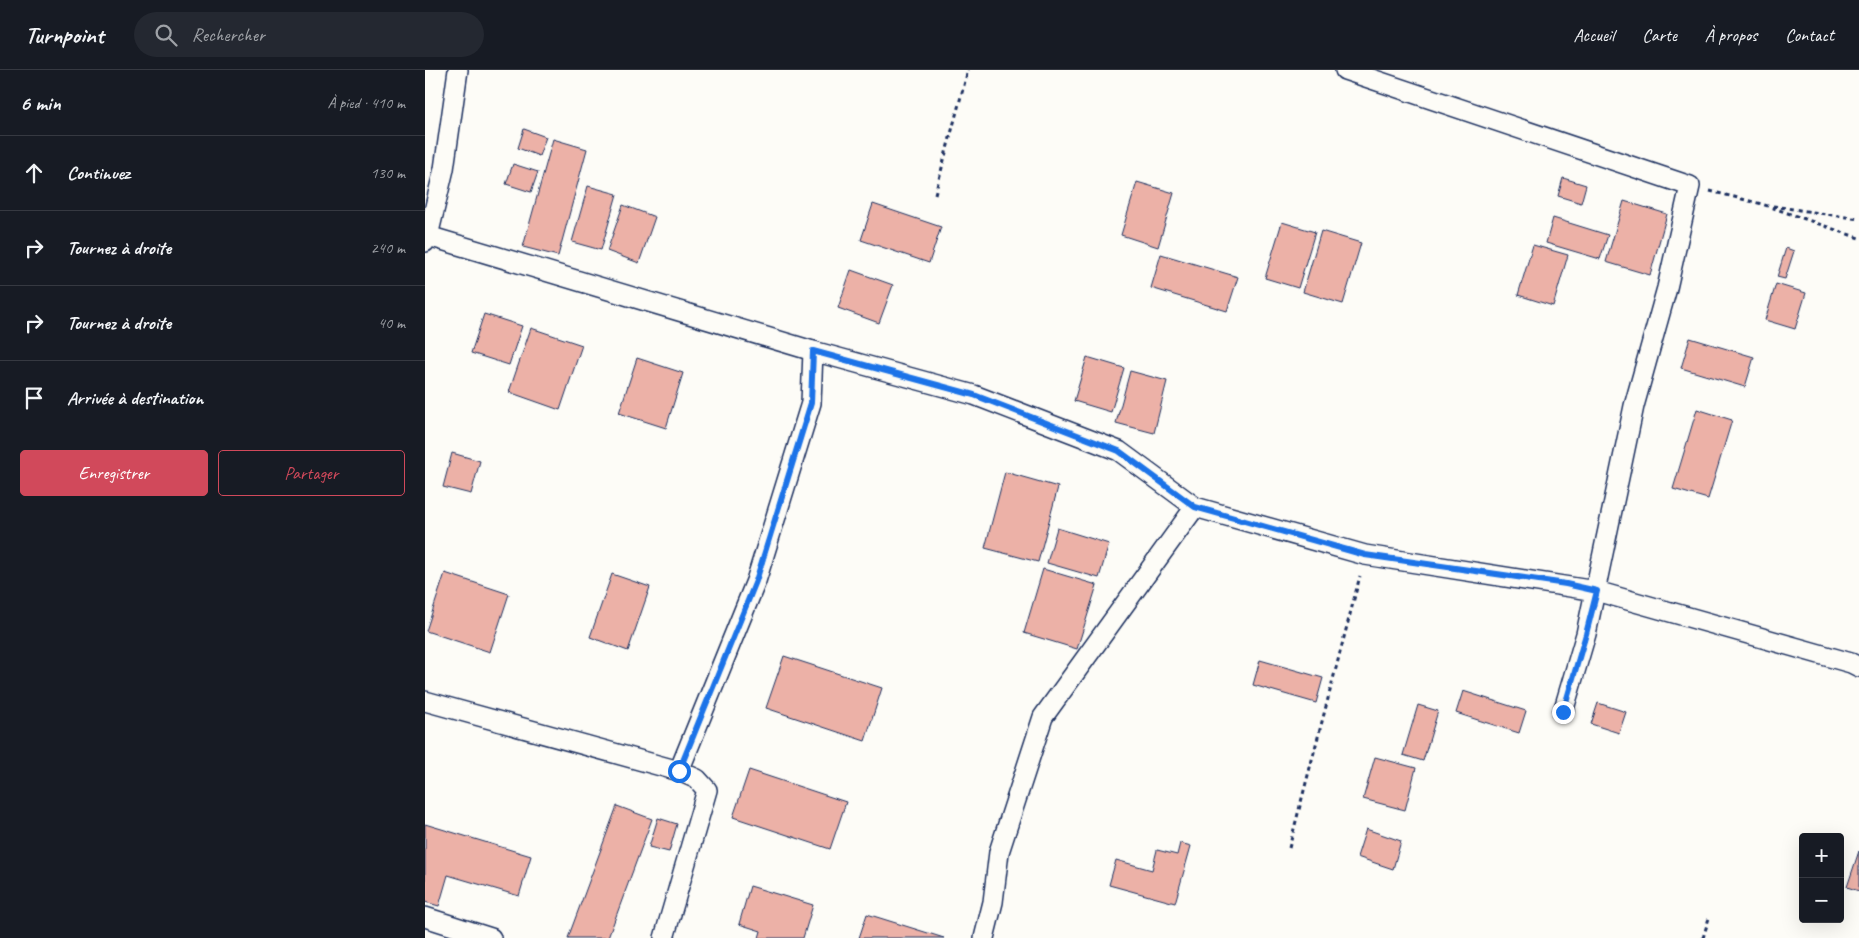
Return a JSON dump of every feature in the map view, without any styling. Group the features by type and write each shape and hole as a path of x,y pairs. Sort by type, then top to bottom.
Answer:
{"street":[{"path":"458,70 444,169 426,238 813,351 974,395 1119,451 1195,507 1365,555 1566,584 1597,591 1841,660 1859,667"},
{"path":"1345,70 1690,186 1667,288 1634,406 1597,591 1563,712"},
{"path":"679,771 756,581 811,403 813,351"},
{"path":"984,938 993,902 999,852 1043,717 1195,507"},
{"path":"425,701 679,771 697,779 707,790 664,938"},
{"path":"425,917 491,938"}],"path":[{"path":"935,194 967,70"},
{"path":"1690,186 1762,204 1859,219"},
{"path":"1762,204 1859,238"},
{"path":"1289,848 1365,555"},
{"path":"1703,938 1709,918"}],"building":[{"path":"524,129 546,137 539,156 518,148"},
{"path":"553,139 587,149 558,256 523,247"},
{"path":"513,164 538,172 531,192 506,184"},
{"path":"1563,178 1586,185 1581,203 1558,196"},
{"path":"1137,182 1174,193 1158,247 1121,235"},
{"path":"588,186 617,194 601,250 572,242"},
{"path":"1624,201 1667,214 1650,275 1606,262"},
{"path":"873,204 941,227 929,263 861,240"},
{"path":"623,205 655,217 639,263 607,251"},
{"path":"1553,218 1608,235 1600,259 1546,243"},
{"path":"1282,222 1315,232 1298,288 1265,278"},
{"path":"1321,231 1361,243 1343,304 1303,292"},
{"path":"1533,245 1568,255 1553,306 1518,295"},
{"path":"1786,248 1794,251 1785,279 1777,277"},
{"path":"1161,254 1238,277 1227,311 1151,288"},
{"path":"851,270 893,285 879,323 838,308"},
{"path":"1776,284 1806,293 1795,329 1765,320"},
{"path":"484,314 522,326 509,365 471,353"},
{"path":"531,328 582,345 560,410 509,392"},
{"path":"1690,338 1754,357 1745,387 1681,368"},
{"path":"1087,357 1124,368 1111,412 1074,401"},
{"path":"637,358 683,373 666,428 619,413"},
{"path":"1130,371 1167,381 1154,433 1116,423"},
{"path":"1697,409 1732,420 1708,499 1673,489"},
{"path":"452,453 480,461 471,494 443,487"},
{"path":"1005,472 1058,487 1038,562 985,548"},
{"path":"1057,528 1109,544 1099,578 1047,563"},
{"path":"1043,569 1097,585 1077,649 1024,633"},
{"path":"445,573 509,594 490,652 426,631"},
{"path":"612,574 650,587 628,651 590,637"},
{"path":"784,656 882,688 865,741 766,708"},
{"path":"1260,660 1323,678 1316,703 1253,685"},
{"path":"1463,691 1526,711 1519,733 1456,713"},
{"path":"1598,703 1626,712 1619,733 1591,724"},
{"path":"1418,705 1438,711 1423,761 1403,755"},
{"path":"1375,757 1416,768 1405,810 1363,799"},
{"path":"749,770 846,802 830,849 733,817"},
{"path":"617,806 652,819 608,938 568,938"},
{"path":"658,818 677,824 669,852 649,847"},
{"path":"425,824 531,856 519,896 448,875 439,906 425,902"},
{"path":"1366,829 1401,841 1393,869 1357,857"},
{"path":"1180,843 1191,846 1175,903 1109,885 1116,860 1152,870 1157,850 1177,855"},
{"path":"1859,851 1859,891 1847,887"},
{"path":"750,886 813,905 803,938 759,938 761,931 739,924"},
{"path":"867,914 944,938 859,938"}],"route":[{"path":"679,771 756,581 811,403 813,351 974,395 1119,451 1195,507 1365,555 1566,584 1597,591 1563,712"}]}
